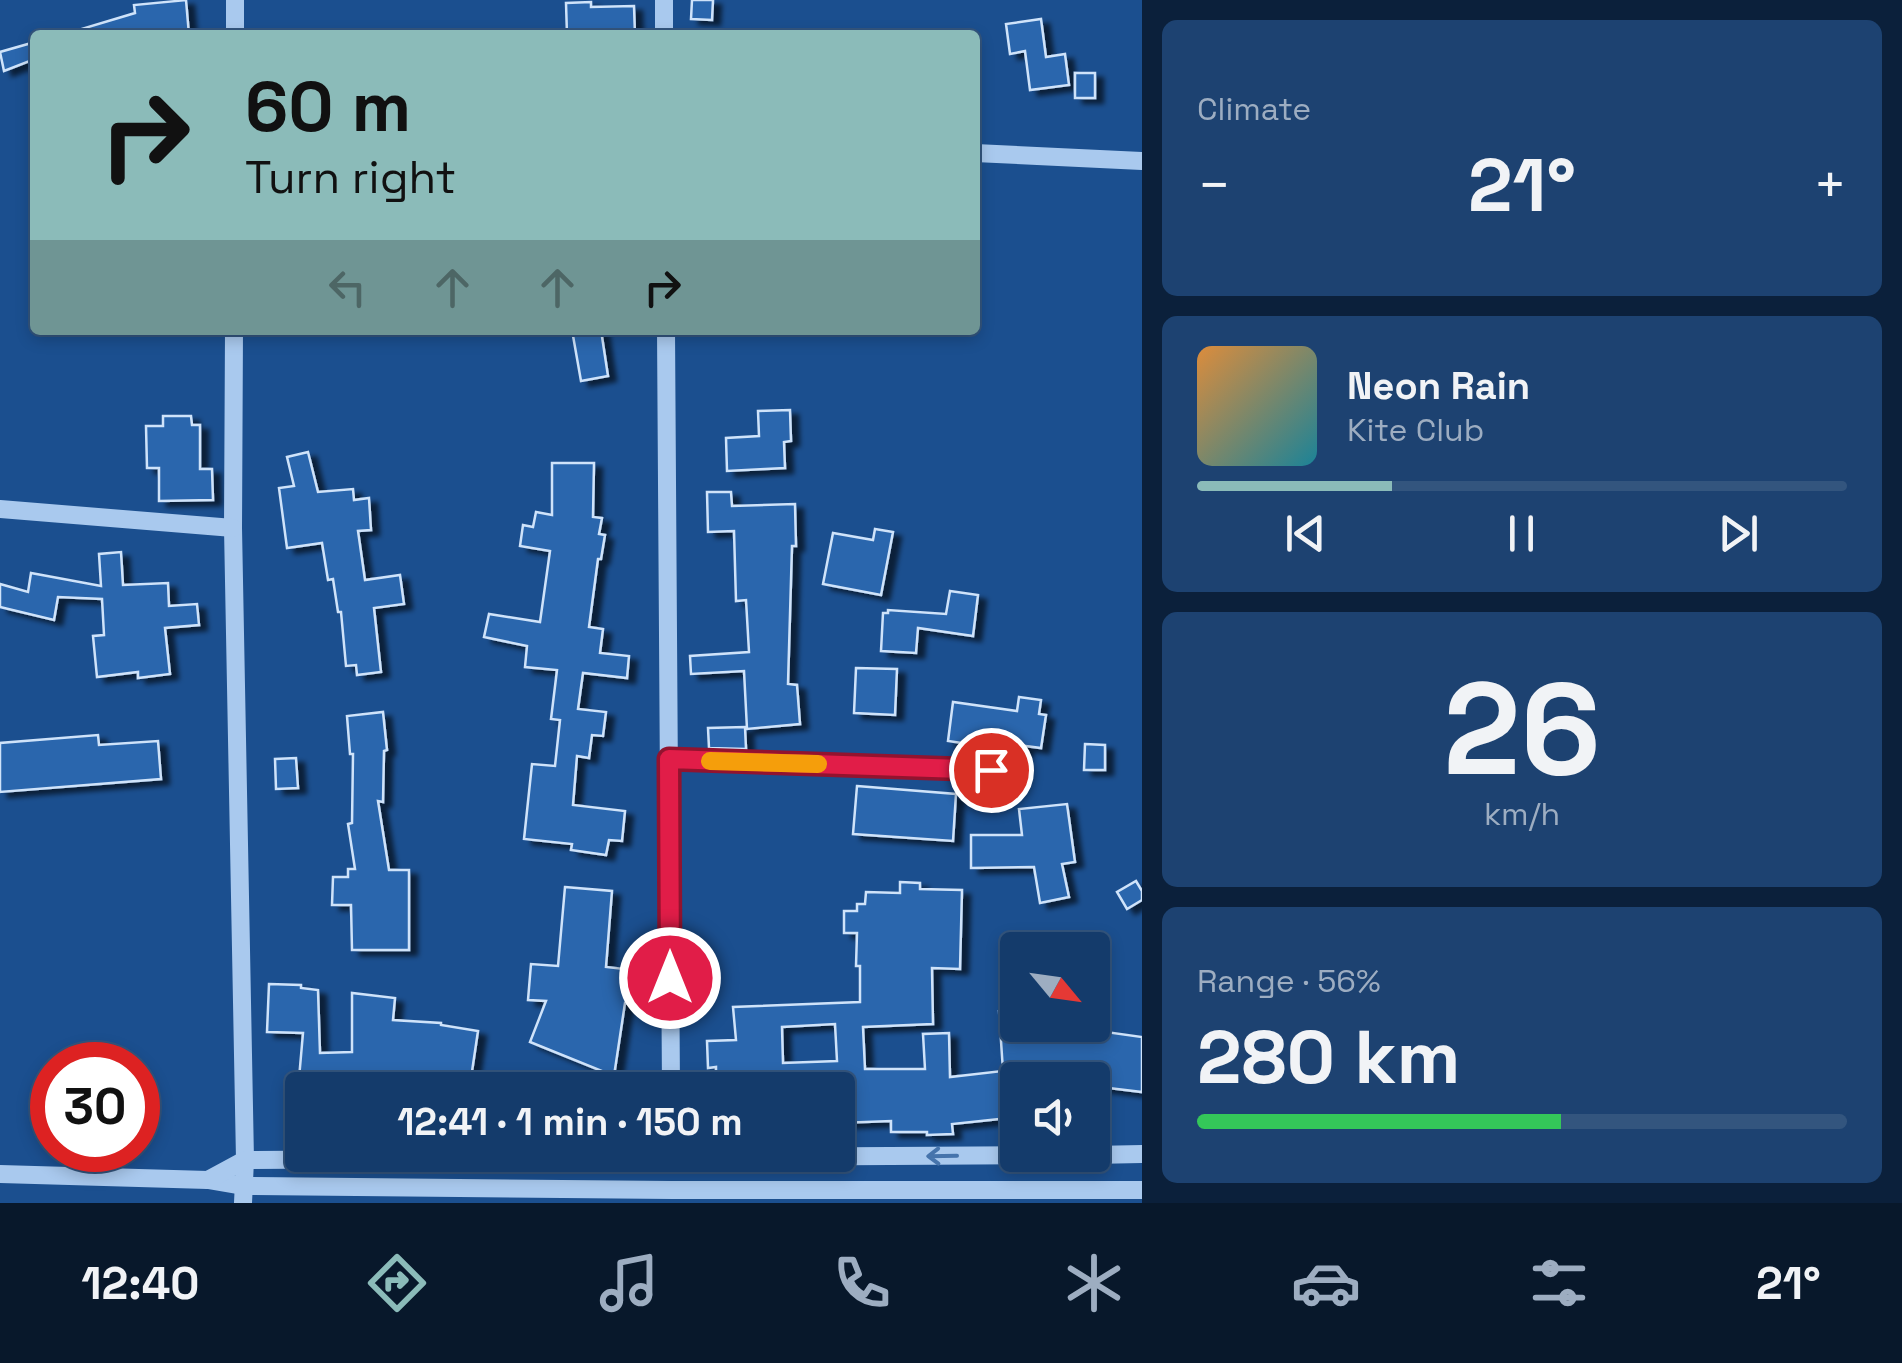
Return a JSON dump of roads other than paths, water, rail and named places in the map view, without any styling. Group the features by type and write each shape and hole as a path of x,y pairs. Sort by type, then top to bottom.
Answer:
{"street":[{"path":"235,0 235,30"},
{"path":"664,0 664,30"},
{"path":"980,152 1142,161"},
{"path":"234,335 233,528 243,1194"},
{"path":"666,335 671,1072"},
{"path":"0,509 233,528"},
{"path":"669,759 991,770"},
{"path":"1110,1154 1142,1154"},
{"path":"855,1156 1000,1155"},
{"path":"208,1180 244,1160 285,1160"},
{"path":"0,1174 208,1180 243,1194 672,1196 1142,1190"}]}
